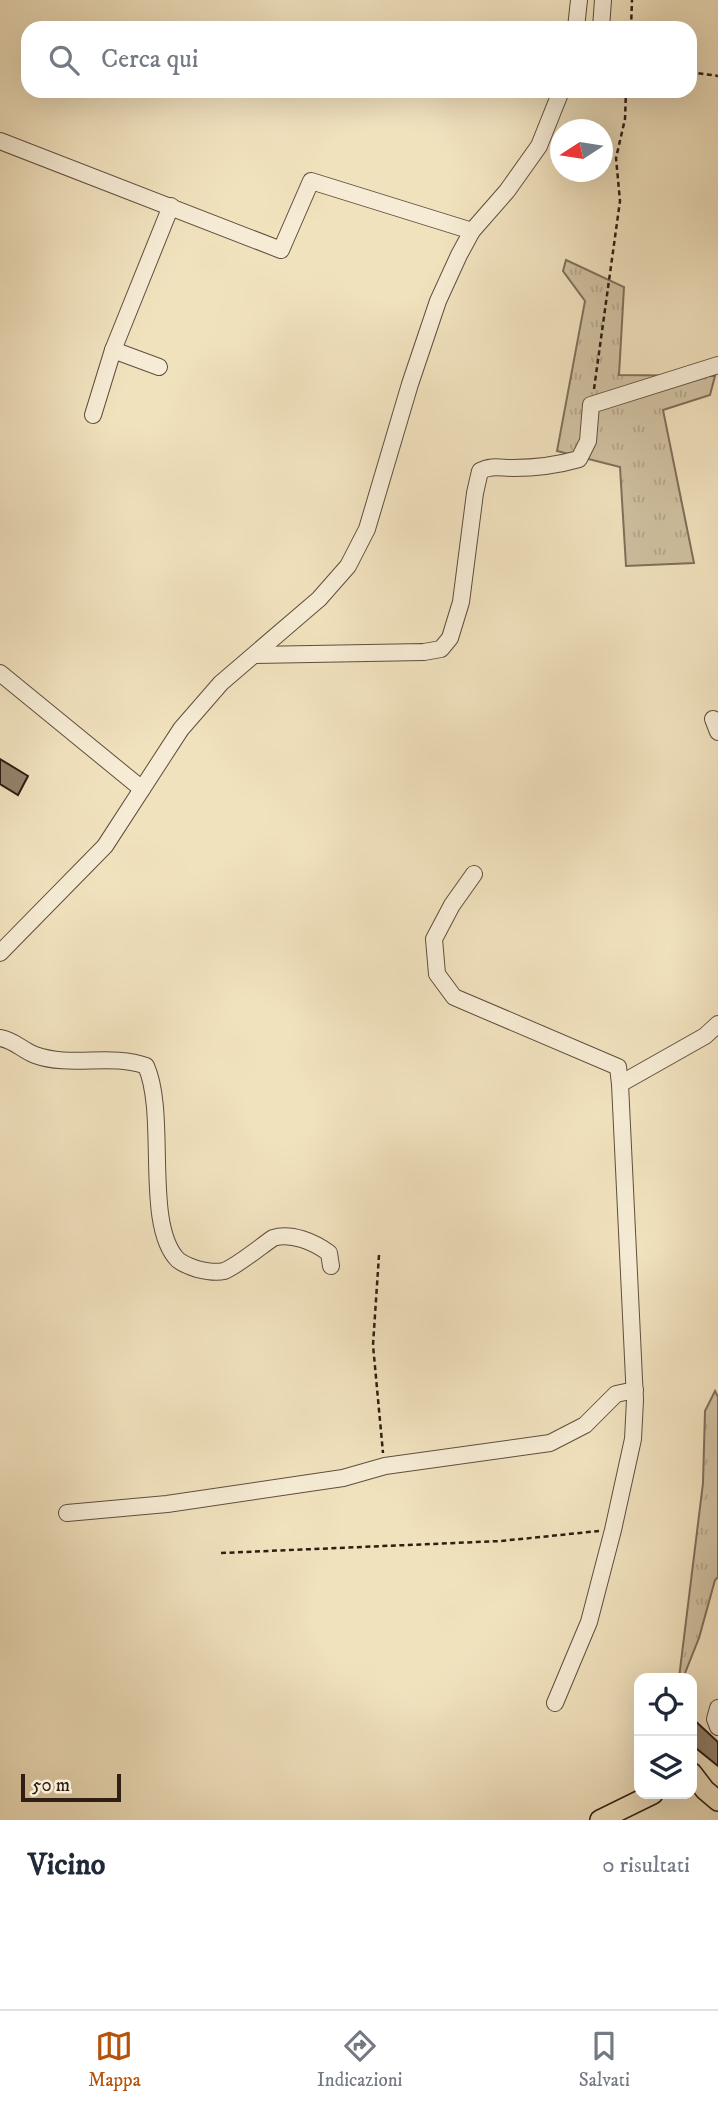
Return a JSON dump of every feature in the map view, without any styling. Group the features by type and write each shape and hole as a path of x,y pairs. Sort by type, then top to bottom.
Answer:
{"main road":[{"path":"697,1780 718,1801"},
{"path":"600,1820 643,1799"}],"street":[{"path":"577,21 579,0"},
{"path":"602,21 603,0"},
{"path":"0,953 105,846 181,729 220,683 318,599 348,566 367,529 438,301 472,231 507,191 539,146 558,98"},
{"path":"0,141 281,250 311,181 472,231"},
{"path":"93,415 113,350 171,206"},
{"path":"113,350 159,366"},
{"path":"255,655 424,652 441,649 450,638 461,602 480,471 488,467 563,464 579,459 587,441 592,405 718,365"},
{"path":"0,673 142,789"},
{"path":"474,874 452,905 434,939 436,974 454,997 618,1067 620,1084 635,1390 633,1439 589,1622 555,1703"},
{"path":"620,1084 705,1036 718,1024"},
{"path":"0,1038 35,1055 76,1062 130,1060 146,1066 151,1078 157,1129 158,1198 162,1223 178,1260 206,1272 223,1271 273,1238 282,1235 317,1244 328,1253 331,1266"},
{"path":"67,1513 167,1504 343,1478 385,1466 550,1443 585,1424 616,1394 635,1390"},
{"path":"718,1708 715,1719 718,1727"}],"path":[{"path":"631,21 632,0"},
{"path":"697,73 718,76"},
{"path":"592,405 621,201 616,158 625,119 626,98"},
{"path":"379,1255 373,1345 385,1466"},
{"path":"221,1553 500,1541 613,1530"}],"green space":[{"path":"566,260 624,287 619,375 715,376 710,395 663,410 694,563 626,566 620,467 557,451 585,301 563,271"},
{"path":"715,1391 718,1397 718,1577 699,1638 685,1673 680,1673 703,1483 705,1411"}],"building":[{"path":"0,759 28,776 18,795 0,784"},
{"path":"697,1723 718,1742 718,1766 697,1749"}]}
